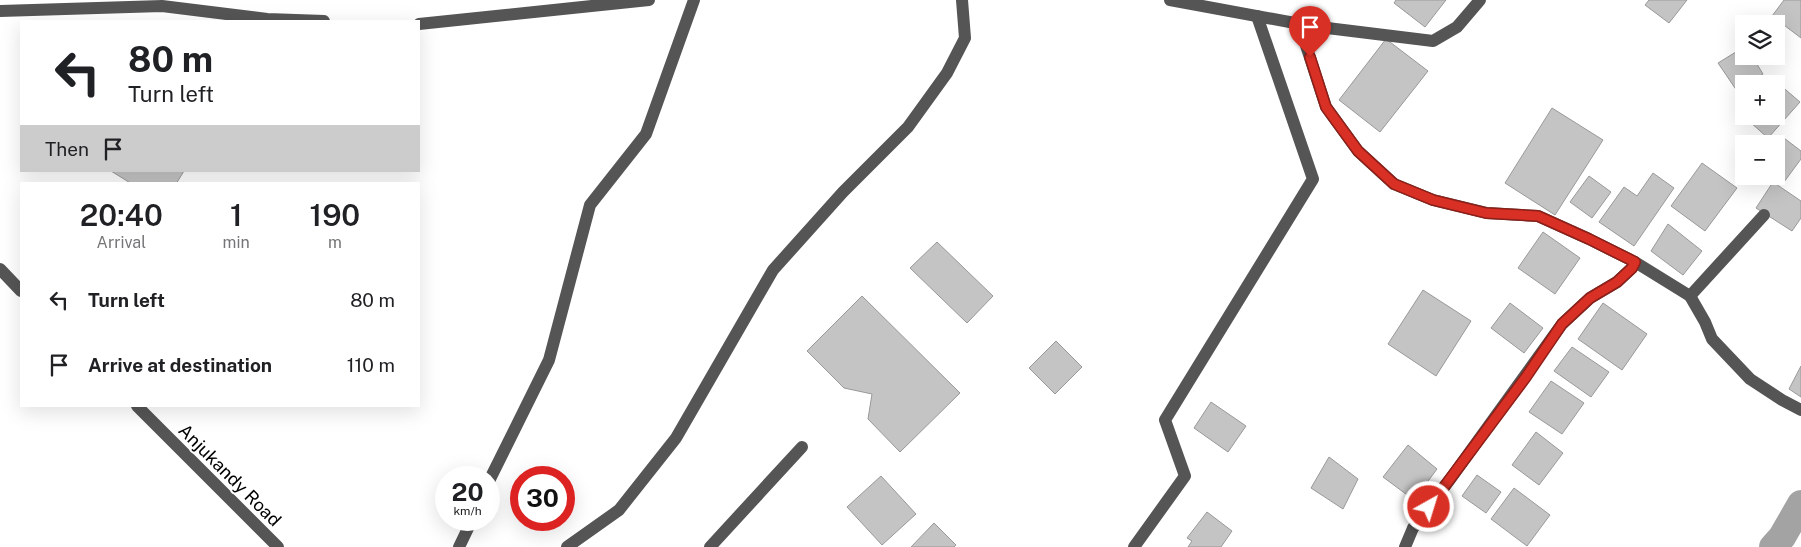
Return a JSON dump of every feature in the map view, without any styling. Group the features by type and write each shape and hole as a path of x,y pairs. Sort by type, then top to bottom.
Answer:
{"street":[{"path":"420,24 649,0"},
{"path":"496,466 548,360 590,205 646,134 694,0"},
{"path":"567,547 619,510 676,438 773,270 844,192 908,127 946,73 965,38 962,0"},
{"path":"1170,0 1300,24 1433,41 1457,27 1480,0"},
{"path":"0,11 162,6 267,19 296,20"},
{"path":"1134,547 1185,476 1165,420 1313,180 1257,16"},
{"path":"1300,24 1326,107 1358,151 1394,184 1433,200 1486,213 1538,216 1635,262 1690,296 1705,322 1712,339 1750,378 1782,400 1801,410"},
{"path":"1690,296 1764,214"},
{"path":"1405,547 1414,528 1526,377 1562,324 1590,298 1617,282 1632,268 1635,262"},
{"path":"0,269 20,290"},
{"name":"Anjukandy Road","path":"138,407 278,547"},
{"path":"710,547 802,447"},
{"path":"460,547 467,531"}],"building":[{"path":"1396,0 1446,0 1425,27 1394,3"},
{"path":"1649,0 1687,0 1669,23 1645,5"},
{"path":"1784,0 1801,0 1801,38 1785,26 1785,15 1773,15"},
{"path":"1386,39 1428,71 1380,132 1339,100"},
{"path":"1735,53 1735,65 1758,65 1763,74 1735,75 1735,88 1718,63"},
{"path":"1785,89 1800,102 1785,119"},
{"path":"1552,108 1603,140 1555,215 1505,183"},
{"path":"1753,125 1780,125 1771,135 1765,135"},
{"path":"1785,139 1801,151 1801,159 1785,181"},
{"path":"1702,163 1737,188 1705,231 1671,206"},
{"path":"113,172 183,172 177,182 129,182"},
{"path":"1653,173 1674,188 1634,246 1599,222 1624,187 1637,196"},
{"path":"1589,176 1611,192 1592,218 1570,202"},
{"path":"1771,185 1777,185 1801,201 1801,218 1792,231 1756,208"},
{"path":"1668,224 1702,251 1683,275 1651,251"},
{"path":"1543,232 1580,258 1555,294 1518,268"},
{"path":"937,242 993,296 967,323 910,268"},
{"path":"1423,290 1471,321 1436,376 1388,344"},
{"path":"862,296 960,393 900,452 868,419 872,394 844,388 807,351"},
{"path":"1510,303 1543,328 1524,353 1491,328"},
{"path":"1603,303 1647,334 1622,370 1578,339"},
{"path":"1056,341 1082,367 1055,394 1029,368"},
{"path":"1572,347 1609,372 1591,397 1554,371"},
{"path":"1801,366 1801,397 1789,389"},
{"path":"1551,381 1584,403 1562,434 1529,412"},
{"path":"1211,402 1246,426 1228,452 1194,428"},
{"path":"1536,432 1563,453 1539,485 1512,465"},
{"path":"1408,445 1437,469 1414,500 1383,477"},
{"path":"1329,457 1358,479 1343,509 1311,488"},
{"path":"1477,475 1501,492 1486,513 1462,496"},
{"path":"881,476 916,514 882,545 847,507"},
{"path":"1514,488 1550,515 1527,546 1491,519"},
{"path":"1207,512 1232,531 1221,547 1188,547 1192,541 1187,538"},
{"path":"934,523 956,545 954,547 911,547"}],"waterway":[{"path":"1773,547 1782,537 1801,504"}],"route":[{"path":"1310,57 1326,107 1358,151 1394,184 1433,200 1486,213 1538,216 1635,262 1632,268 1617,282 1590,298 1562,324 1526,377 1429,507"}]}
